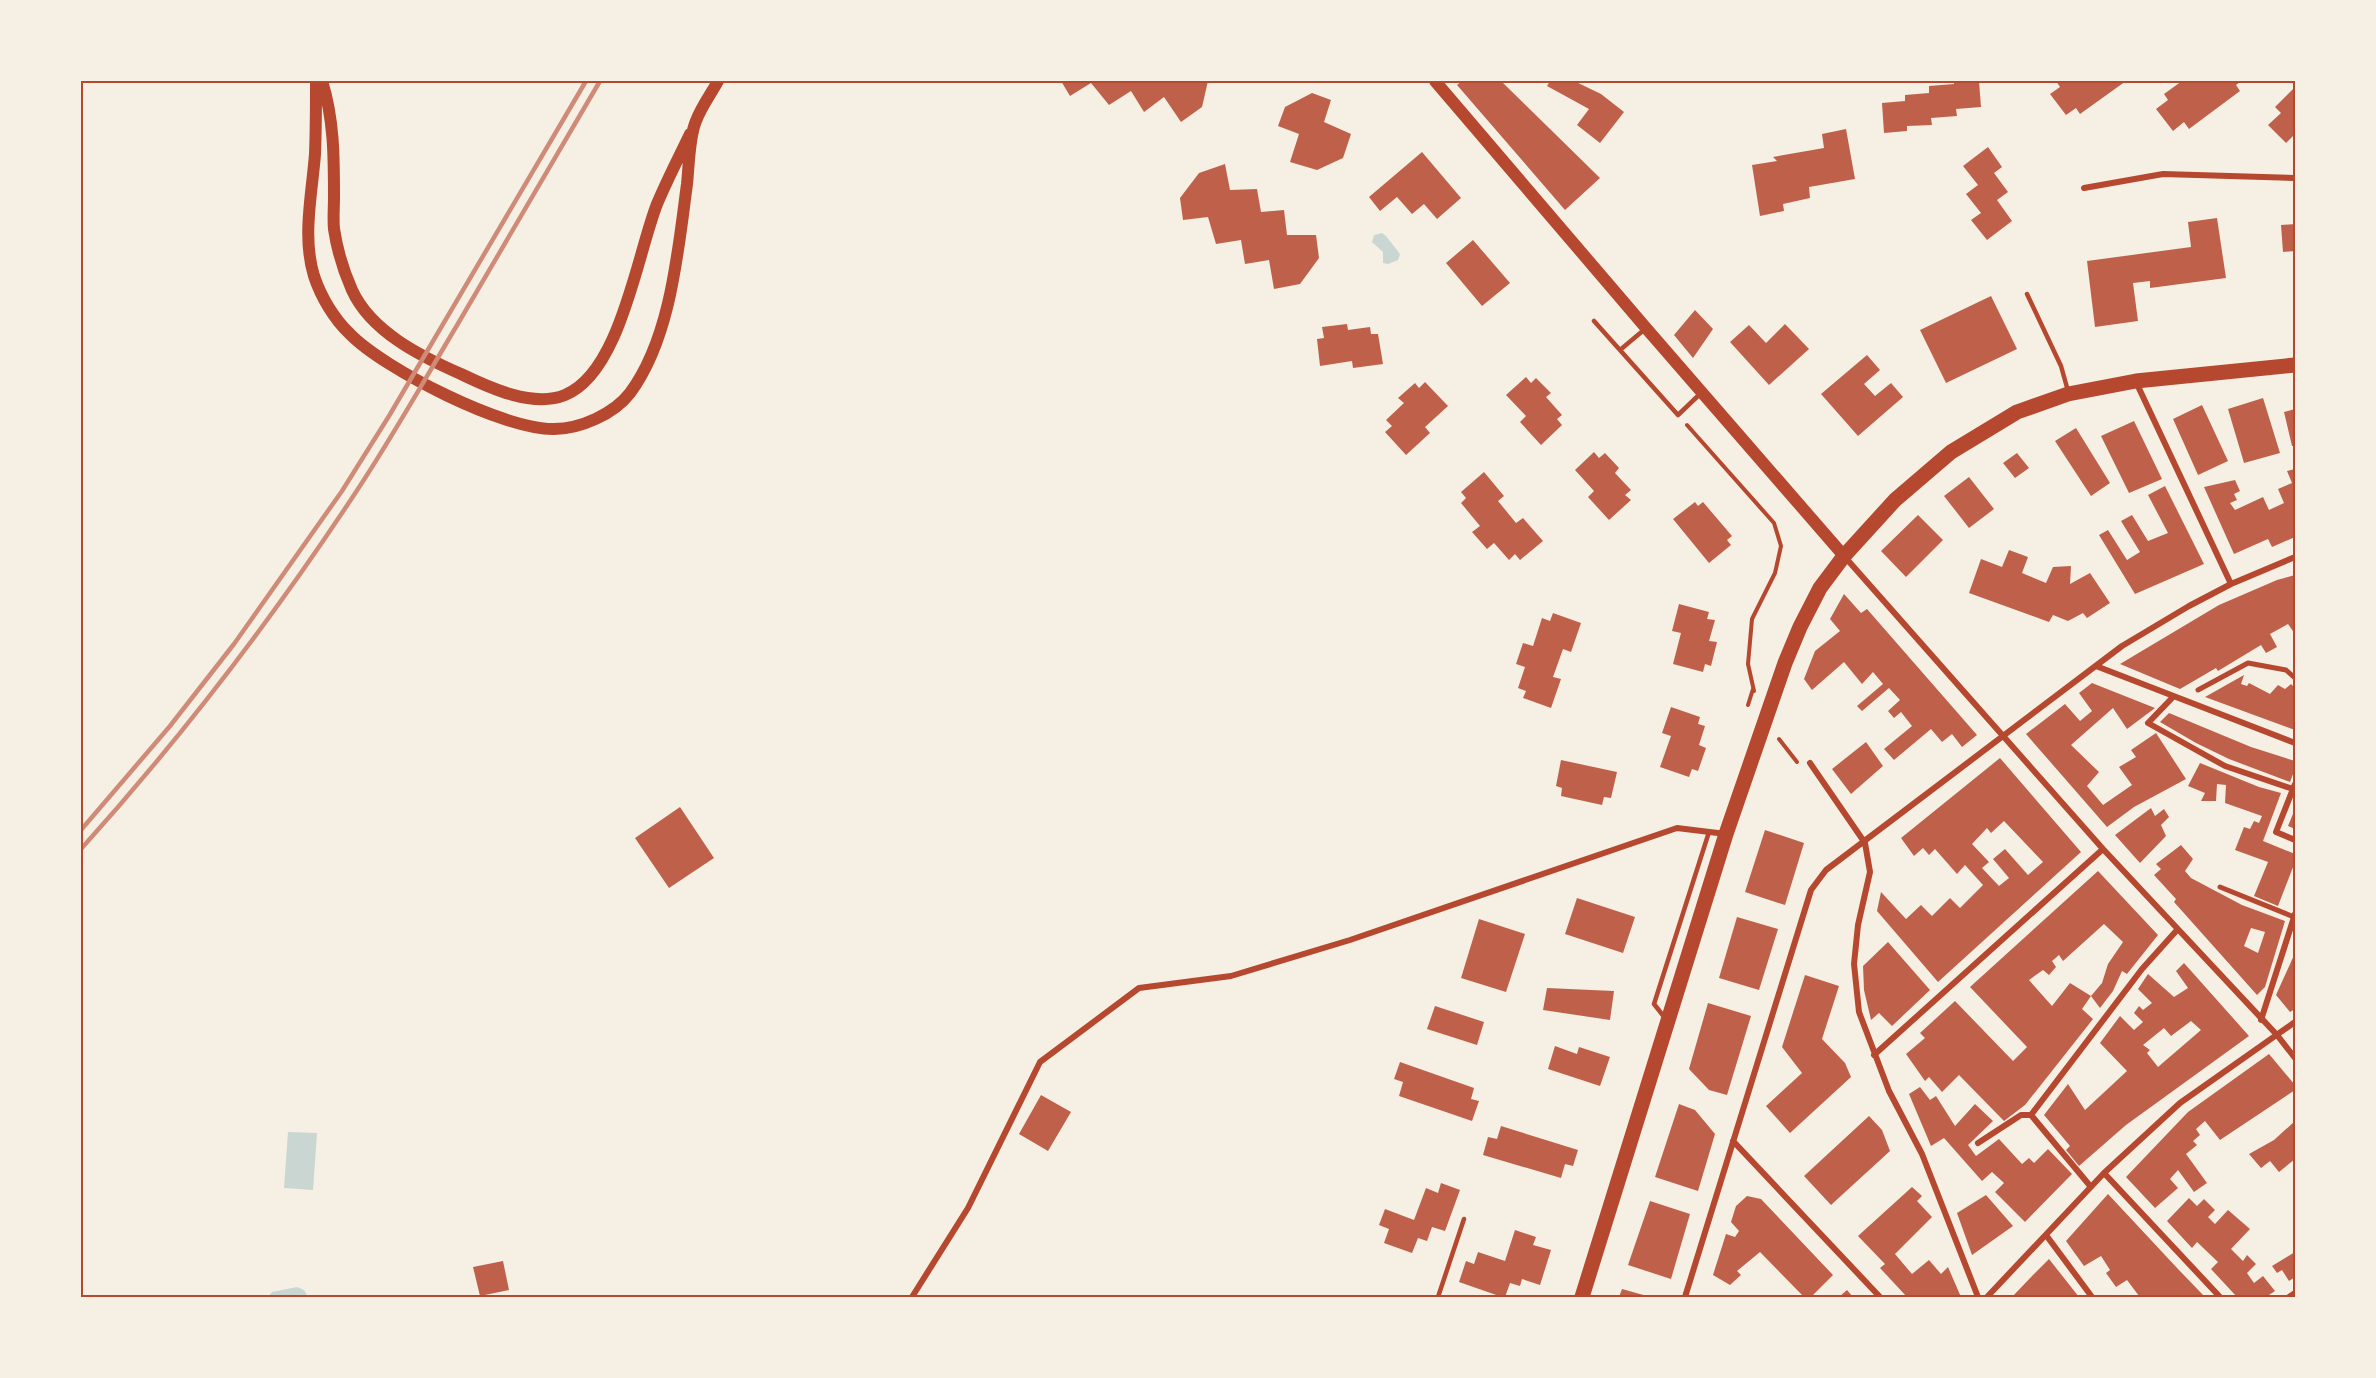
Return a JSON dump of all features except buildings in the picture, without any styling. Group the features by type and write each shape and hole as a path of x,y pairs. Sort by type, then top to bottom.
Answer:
{"main road":[{"path":"316,81 315,152 308,221 314,276 336,318 351,335 381,358 423,384 467,405 514,422 554,429 581,424 605,414 628,395 644,371 655,345 675,273 695,122"},
{"path":"322,81 330,108 334,229 353,292 373,319 395,338 446,368 478,382 523,397 550,399 567,394 595,371 604,356 621,316 657,204 695,122 718,81"},
{"path":"1436,81 1701,393 1844,556"},
{"path":"1582,1297 1726,834 1800,627 1820,588 1844,556 1895,500 1951,452 2017,412 2068,394 2136,381 2295,365"}],"street":[{"path":"2084,188 2163,174 2295,178"},
{"path":"2136,381 2231,584"},
{"path":"1844,556 2103,849 2277,1035 2295,1058"},
{"path":"1685,1297 1811,890 1826,870 1865,843 2002,735 2122,646 2158,623 2231,584 2295,557"},
{"path":"2198,690 2248,663 2286,670 2295,678"},
{"path":"2096,666 2295,743"},
{"path":"2173,697 2148,723 2225,766 2294,787 2276,832 2295,840"},
{"path":"1810,764 1865,843 1870,872 1858,926 1854,964 1858,1012 1889,1091 1922,1154 1978,1297"},
{"path":"912,1297 968,1208 1040,1062 1139,988 1231,975 1350,940 1677,828 1726,834"},
{"path":"1874,1055 2103,849"},
{"path":"2220,887 2294,920 2261,1020"},
{"path":"2031,1115 2142,969 2177,930"},
{"path":"1987,1297 2104,1173 2180,1103 2295,1022"},
{"path":"1978,1143 2021,1115 2031,1115"},
{"path":"2031,1115 2091,1187"},
{"path":"1733,1141 1880,1297"},
{"path":"2104,1173 2220,1297"},
{"path":"2046,1236 2092,1297"},
{"path":"2289,1297 2295,1293"}],"lane":[{"path":"2026,294 2061,366 2068,394"},
{"path":"1594,321 1678,415 1701,393"},
{"path":"1620,350 1646,328"},
{"path":"1668,1023 1654,1004 1709,832"},
{"path":"1438,1297 1464,1219"}],"path":[{"path":"1678,415 1774,523 1781,546 1775,573 1752,619 1748,664 1755,698"},
{"path":"1779,739 1803,769 1810,764"}],"shaded area":[{"path":"1382,233 1400,254 1398,260 1388,264 1383,263 1383,252 1372,242 1374,235"},
{"path":"288,1132 317,1133 313,1190 284,1188"},
{"path":"297,1287 304,1290 308,1297 268,1297 272,1292"}],"railway":[{"path":"81,830 170,726 234,644 342,491 389,416 586,81"},
{"path":"81,849 154,765 223,679 321,544 392,435 600,81"}]}
